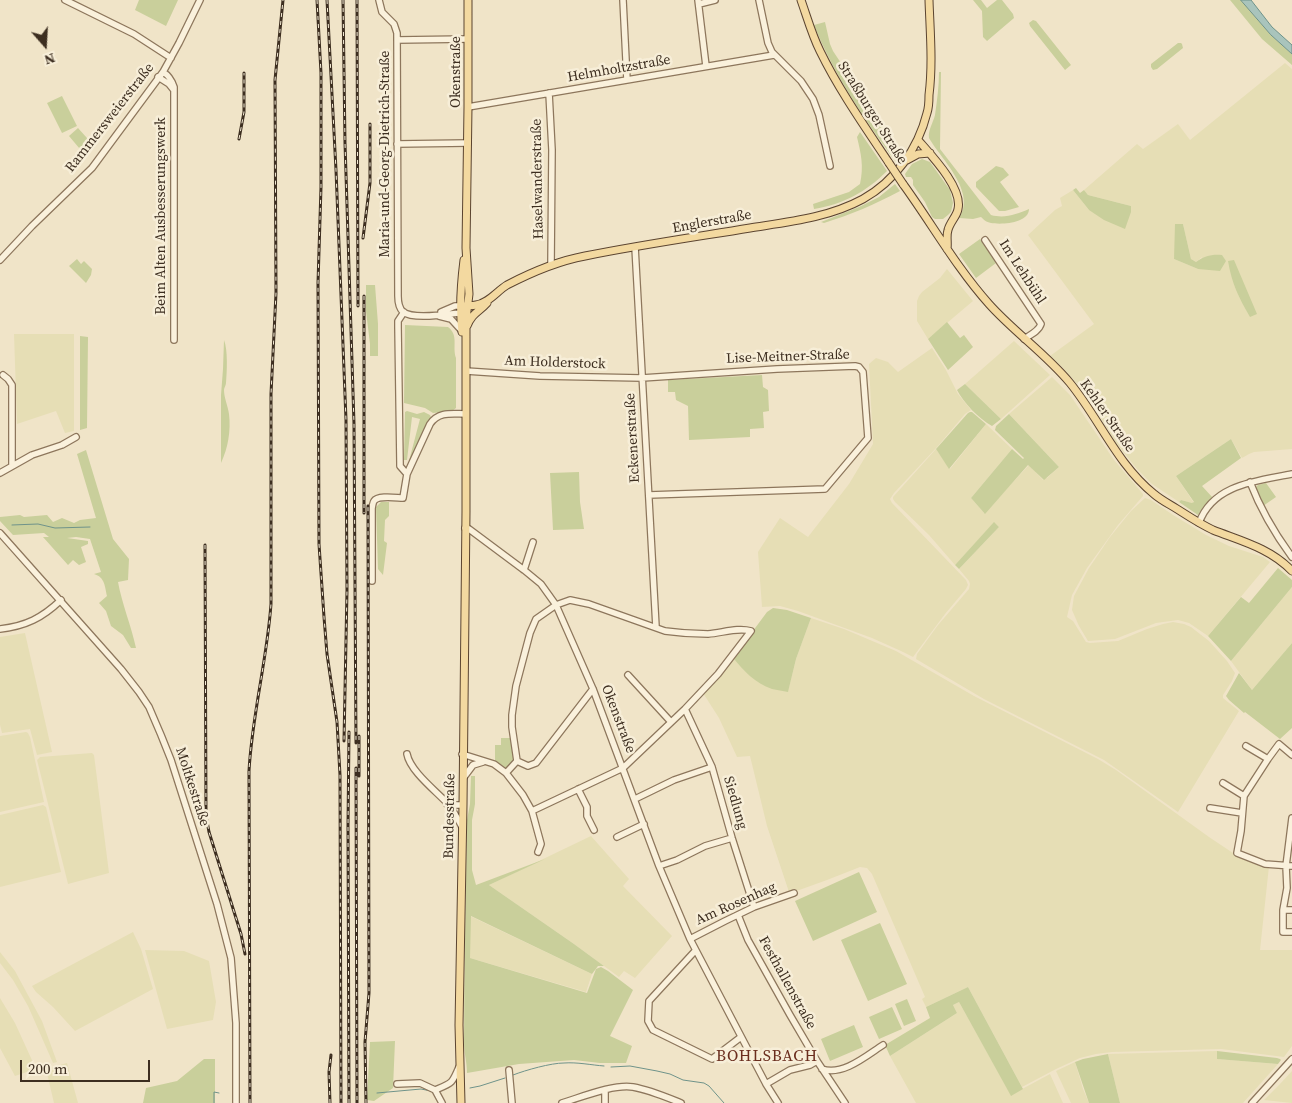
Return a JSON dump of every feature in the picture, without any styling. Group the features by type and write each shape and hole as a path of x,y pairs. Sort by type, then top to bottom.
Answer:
{"main road":[{"name":"Okenstraße","path":"464,309 469,294 466,248 468,0"},
{"name":"Straßburger Straße","path":"801,0 819,48 838,85 935,232"},
{"name":"Englerstraße","path":"464,309 484,303 505,286 551,264 635,247 778,224 831,212 864,198 889,180 906,160 918,140 927,115 931,66 929,0"},
{"path":"918,140 952,182 957,192 958,210 950,223 946,236 947,249"},
{"path":"906,160 918,154 930,153"},
{"path":"935,232 950,223"},
{"name":"Kehler Straße","path":"935,232 978,292 1070,383 1125,464 1141,482 1155,495 1199,523 1263,550 1279,559 1292,571"},
{"name":"Okenstraße","path":"465,528 466,360 462,278 466,248"},
{"path":"469,294 476,300 490,298"},
{"name":"Englerstraße","path":"464,331 475,312 485,306 490,298"},
{"path":"464,309 475,312"},
{"name":"Bundesstraße","path":"461,1103 459,1025 465,528"}],"street":[{"name":"Rammersweierstraße","path":"0,260 92,168 163,72 200,0"},
{"name":"Maria-und-Georg-Dietrich-Straße","path":"379,0 382,12 394,24 397,40 398,296 399,305 404,312 398,321 400,466 407,474"},
{"path":"622,0 627,80"},
{"path":"706,66 699,2 715,0"},
{"path":"758,0 768,43 774,55 801,80 813,98 819,115 830,166"},
{"path":"68,1 134,34 171,58"},
{"path":"397,40 468,39"},
{"name":"Helmholtzstraße","path":"468,107 774,55"},
{"path":"163,72 172,81 174,91"},
{"path":"158,77 170,84 174,91"},
{"name":"Beim Alten Ausbesserungswerk","path":"174,91 174,340"},
{"name":"Haselwanderstraße","path":"549,93 552,158 551,264"},
{"path":"397,144 468,143"},
{"name":"Im Lehbühl","path":"986,240 1041,324 1037,330 1024,339"},
{"name":"Eckenerstraße","path":"635,247 656,627"},
{"path":"434,315 455,306 464,309"},
{"path":"404,312 411,315 434,315 451,319 464,331"},
{"name":"Lise-Meitner-Straße","path":"642,378 769,369 858,367 863,372 868,438 826,489 649,496"},
{"name":"Am Holderstock","path":"466,371 540,376 642,378"},
{"path":"3,375 12,385 12,466"},
{"path":"372,580 373,501 383,497 403,498 407,474 430,424 434,419 443,414 466,414"},
{"path":"0,472 32,455 74,439"},
{"path":"1199,523 1206,509 1220,495 1231,488 1250,482 1292,474"},
{"path":"1250,482 1282,543 1292,556"},
{"name":"Okenstraße","path":"465,528 470,529 541,584 556,605 593,689 659,866 695,952 778,1103"},
{"name":"Moltkestraße","path":"0,533 61,600 139,692 149,708 171,760 217,904 231,958 236,1023 236,1103"},
{"path":"524,570 533,542"},
{"path":"0,629 16,627 32,621 61,600"},
{"path":"517,761 512,727 516,683 530,633 536,619 556,605 570,600 589,604 676,633 707,634 742,630 751,631 718,674 685,709 623,768 532,811"},
{"path":"628,675 671,722"},
{"path":"517,761 528,766 536,763 593,689"},
{"name":"Siedlung","path":"685,709 712,767 754,907"},
{"path":"1289,866 1265,864 1237,853 1244,796 1279,744 1292,755"},
{"path":"1246,746 1268,759"},
{"path":"407,754 408,759 417,772 447,804 462,827"},
{"path":"462,754 494,764 506,773 523,795 532,811 541,844 538,852"},
{"path":"463,778 473,765 485,761"},
{"path":"506,773 517,761"},
{"path":"635,799 674,780 712,767"},
{"path":"1223,783 1244,796"},
{"path":"578,789 587,807 587,816 594,830"},
{"path":"447,804 463,805"},
{"path":"1210,808 1242,813"},
{"path":"1292,818 1289,889 1283,910 1283,932 1292,932"},
{"path":"617,837 644,824"},
{"path":"659,866 677,860 705,846 732,838"},
{"name":"Am Rosenhag","path":"690,939 754,907 794,893"},
{"path":"1283,910 1292,910"},
{"name":"Festhallenstraße","path":"738,915 748,940 817,1061 845,1103"},
{"path":"695,952 648,1001 648,1021 653,1030 712,1059 741,1038"},
{"path":"822,1068 831,1070 846,1068 883,1045"},
{"path":"1252,1103 1292,1058"},
{"path":"766,1084 790,1070 810,1065 817,1061"},
{"path":"435,1090 449,1084 454,1079 460,1066"},
{"path":"509,1070 512,1103"},
{"path":"397,1084 420,1083 435,1090 442,1103"},
{"path":"562,1103 621,1087 632,1087 681,1103"},
{"path":"605,1090 605,1103"}],"shaded area":[{"path":"1285,63 1292,69 1292,449 1254,452 1242,458 1231,439 1176,476 1194,503 1181,500 1179,502 1152,484 1137,469 1116,443 1079,386 1050,356 1094,324 1028,235 1062,206 1060,198 1073,190 1089,210 1131,206 1088,195 1084,190 1137,144 1143,149 1178,124 1190,140","holes":["1183,224 1191,259 1196,262 1202,257 1198,269 1174,259"]},
{"path":"947,269 973,301 928,339 917,321 917,301 922,292 940,278"},
{"path":"14,334 74,334 74,431 65,433 56,411 17,424"},
{"path":"1014,341 1050,375 1001,419 965,384"},
{"path":"932,348 958,394 971,410 965,414 890,499 966,580 968,585 966,589 913,657 872,638 798,611 780,606 762,607 758,552 780,518 808,537 849,484 873,444 869,364 876,358 888,362 898,372"},
{"path":"1052,377 1070,395 1114,460 1143,494 1087,568 1072,595 1067,617 1073,621 1086,642 1090,643 1118,641 1163,624 1173,622 1184,624 1209,641 1235,673 1223,698 1239,711 1178,812 1104,760 984,699 916,659 917,654 938,625 969,589 969,581 959,569 999,527 994,523 955,565 929,535 895,502 893,497 936,449 950,469 986,424 1012,449 971,498 984,513 1029,465 1043,480 1047,478 1059,467 1009,414"},
{"path":"1145,498 1206,535 1229,546 1263,557 1270,562 1208,636 1189,623 1178,620 1156,623 1115,639 1088,641 1072,610 1074,596 1089,568 1110,537 1131,511"},
{"path":"1292,587 1292,643 1252,690 1231,661"},
{"path":"811,618 844,629 896,651 974,696 1098,759 1233,853 1269,866 1260,950 1292,950 1292,1046 1284,1057 1221,1049 1112,1052 1080,1058 1022,1087 968,987 926,1007 922,999 925,997 872,874 867,868 860,867 791,893 789,892 767,826 750,756 737,757 719,718 703,693 733,658 746,672 788,691 796,659"},
{"path":"25,633 52,752 37,755 30,729 2,733 0,725 0,637"},
{"path":"26,732 30,737 44,802 0,812 0,736"},
{"path":"92,753 94,755 109,873 68,884 37,760 40,757"},
{"path":"43,805 46,807 61,872 0,887 0,815"},
{"path":"591,836 629,879 623,886 672,936 635,978 624,971 619,977 489,885"},
{"path":"470,916 592,974 586,992 470,958"},
{"path":"133,932 141,949 153,989 75,1031 32,986"},
{"path":"145,950 184,951 209,961 216,1002 213,1020 167,1029"},
{"path":"0,952 15,971 42,1021 57,1062 53,1063 28,1006 13,980 0,963"},
{"path":"0,998 15,1023 36,1069 15,1076 0,1048"},
{"path":"959,1002 1011,1095 1050,1074 1063,1103 916,1103 890,1056 957,1013 953,1005"},
{"path":"1217,1051 1218,1059 1278,1064 1243,1103 1120,1103 1108,1054"},
{"path":"1075,1062 1089,1103 1071,1103 1056,1071"},
{"path":"67,1063 78,1103 54,1103 46,1069"},
{"path":"1292,1071 1292,1103 1264,1100 1280,1084"}],"green space":[{"path":"139,0 178,0 166,26 135,10"},
{"path":"973,0 981,0 987,8 997,0 1002,0 1014,18 987,41 983,37 982,11"},
{"path":"1230,0 1241,0 1271,35 1292,54 1292,65 1262,39"},
{"path":"1033,20 1036,21 1071,65 1065,70 1030,26 1029,23"},
{"path":"825,22 833,51 902,155 896,162 861,113 840,79 814,25"},
{"path":"1178,43 1182,44 1183,48 1157,69 1153,70 1151,64"},
{"path":"939,72 941,72 940,149 991,215 1006,216 1029,209 1028,214 1020,220 996,224 988,222 981,217 973,219 959,218 963,208 964,197 961,187 929,138 935,115"},
{"path":"62,96 77,126 62,133 47,103"},
{"path":"78,128 95,147 85,155 69,136"},
{"path":"860,132 887,171 854,196 835,204 814,209 813,204 849,192 860,184 862,166 857,137"},
{"path":"922,159 930,162 950,190 953,203 951,212 943,219 932,217 925,202 913,185 913,180 911,177 906,177 905,174 912,164"},
{"path":"996,166 1003,168 1009,175 1000,182 1019,207 999,211 976,187 976,182"},
{"path":"895,184 900,191 891,196 863,209 824,223 821,222 879,197"},
{"path":"1076,188 1080,193 1084,190 1088,195 1131,206 1131,212 1125,229 1104,220 1089,210 1073,190"},
{"path":"1175,224 1183,224 1191,259 1196,262 1208,256 1222,255 1226,261 1220,271 1198,269 1174,259"},
{"path":"980,239 996,263 976,278 959,254"},
{"path":"77,259 81,264 84,261 92,269 86,283 69,266"},
{"path":"1234,260 1257,314 1250,317 1231,276 1228,261"},
{"path":"366,285 375,285 378,356 370,356"},
{"path":"947,322 960,338 964,335 973,347 948,370 928,339"},
{"path":"405,325 448,327 451,330 454,337 456,358 456,408 452,411 433,413 425,408 404,403"},
{"path":"80,336 88,337 87,428 80,430"},
{"path":"224,340 227,361 224,393 230,427 221,463 221,395"},
{"path":"762,375 763,387 768,390 769,411 763,412 764,428 750,429 750,437 689,440 688,406 676,400 675,392 668,392 668,380"},
{"path":"965,384 1001,419 992,426 977,415 967,405 957,390"},
{"path":"405,412 417,414 424,412 431,417 411,463 409,461 420,419 412,417 407,460 404,460"},
{"path":"970,412 986,424 949,469 936,449"},
{"path":"1009,414 1059,467 1044,480 1028,465 985,514 971,498 1012,449 1024,458 995,430 996,426"},
{"path":"1231,439 1241,458 1202,486 1213,498 1198,515 1179,502 1181,500 1194,502 1176,476"},
{"path":"86,450 113,539 129,559 128,580 118,582 136,648 131,648 123,635 111,626 106,611 99,603 107,596 102,580 98,575 94,574 101,572 90,539 67,538 88,541 88,544 81,547 86,562 79,565 73,560 68,565 43,537 49,537 44,533 13,535 0,521 0,517 20,515 24,517 47,515 53,522 62,518 74,523 80,520 96,518 77,454"},
{"path":"579,472 580,502 584,529 553,530 550,473"},
{"path":"1266,483 1276,497 1263,506 1255,488"},
{"path":"381,502 389,502 389,516 385,520 384,541 387,543 383,575 378,569 376,507"},
{"path":"994,522 999,527 959,569 955,565"},
{"path":"1278,568 1292,580 1292,587 1231,661 1208,636 1241,597 1249,603"},
{"path":"773,608 787,610 811,618 796,659 788,692 772,689 755,680 733,658 767,612"},
{"path":"1292,643 1292,728 1280,739 1244,713 1226,696 1239,673 1252,690"},
{"path":"501,738 512,738 516,761 505,770 495,761 495,745 501,745"},
{"path":"471,776 475,776 475,804 472,820 472,870 476,885 545,859 489,885 604,966 598,966 592,974 471,916 470,958 587,993 596,969 601,967 608,971 633,990 610,1036 632,1046 626,1063 574,1060 519,1064 467,1073 464,1042 465,959 467,820 470,804"},
{"path":"859,872 877,912 813,941 795,901"},
{"path":"880,923 907,984 868,1001 841,940"},
{"path":"968,987 1023,1089 1011,1096 959,1002 953,1005 957,1013 890,1056 885,1045 930,1018 926,1007"},
{"path":"907,999 916,1021 904,1026 895,1004"},
{"path":"892,1007 902,1029 879,1039 869,1017"},
{"path":"854,1025 863,1047 830,1061 821,1039"},
{"path":"395,1041 393,1088 374,1101 367,1100 370,1042"},
{"path":"1217,1051 1281,1060 1278,1064 1217,1059"},
{"path":"1108,1054 1120,1103 1089,1103 1075,1062"},
{"path":"204,1059 215,1059 215,1103 143,1103 146,1088 177,1081"}],"water":[{"path":"1241,0 1251,0 1272,27 1292,45 1292,54 1271,35"}],"waterway":[{"path":"12,525 38,524 55,528 90,527"},
{"path":"513,1075 559,1063 604,1066"},
{"path":"611,1067 630,1066 670,1074 683,1080 704,1083 724,1103"},
{"path":"470,1088 505,1078"},
{"path":"377,1093 421,1089 431,1091"},
{"path":"214,1103 214,1092 219,1093"}],"railway":[{"path":"250,1103 249,771 253,729 271,604 271,394 276,293 275,80 283,0"},
{"path":"317,0 321,73 321,187 318,283 319,544 327,654 337,722 340,775 341,1103"},
{"path":"327,0 346,420 347,590 344,741"},
{"path":"343,0 345,143 354,424 356,743"},
{"path":"357,0 358,306"},
{"path":"239,139 244,112 244,73"},
{"path":"363,238 370,183 370,124"},
{"path":"364,296 364,513"},
{"path":"366,1103 365,1042 369,993 368,506"},
{"path":"205,545 206,816 209,832 241,934 245,954"},
{"path":"349,732 349,1103"},
{"path":"359,736 359,776"},
{"path":"356,768 357,1103"},
{"path":"330,1103 329,1072 331,1055"}],"district":[{"name":"BOHLSBACH","path":"767,1057"}]}
